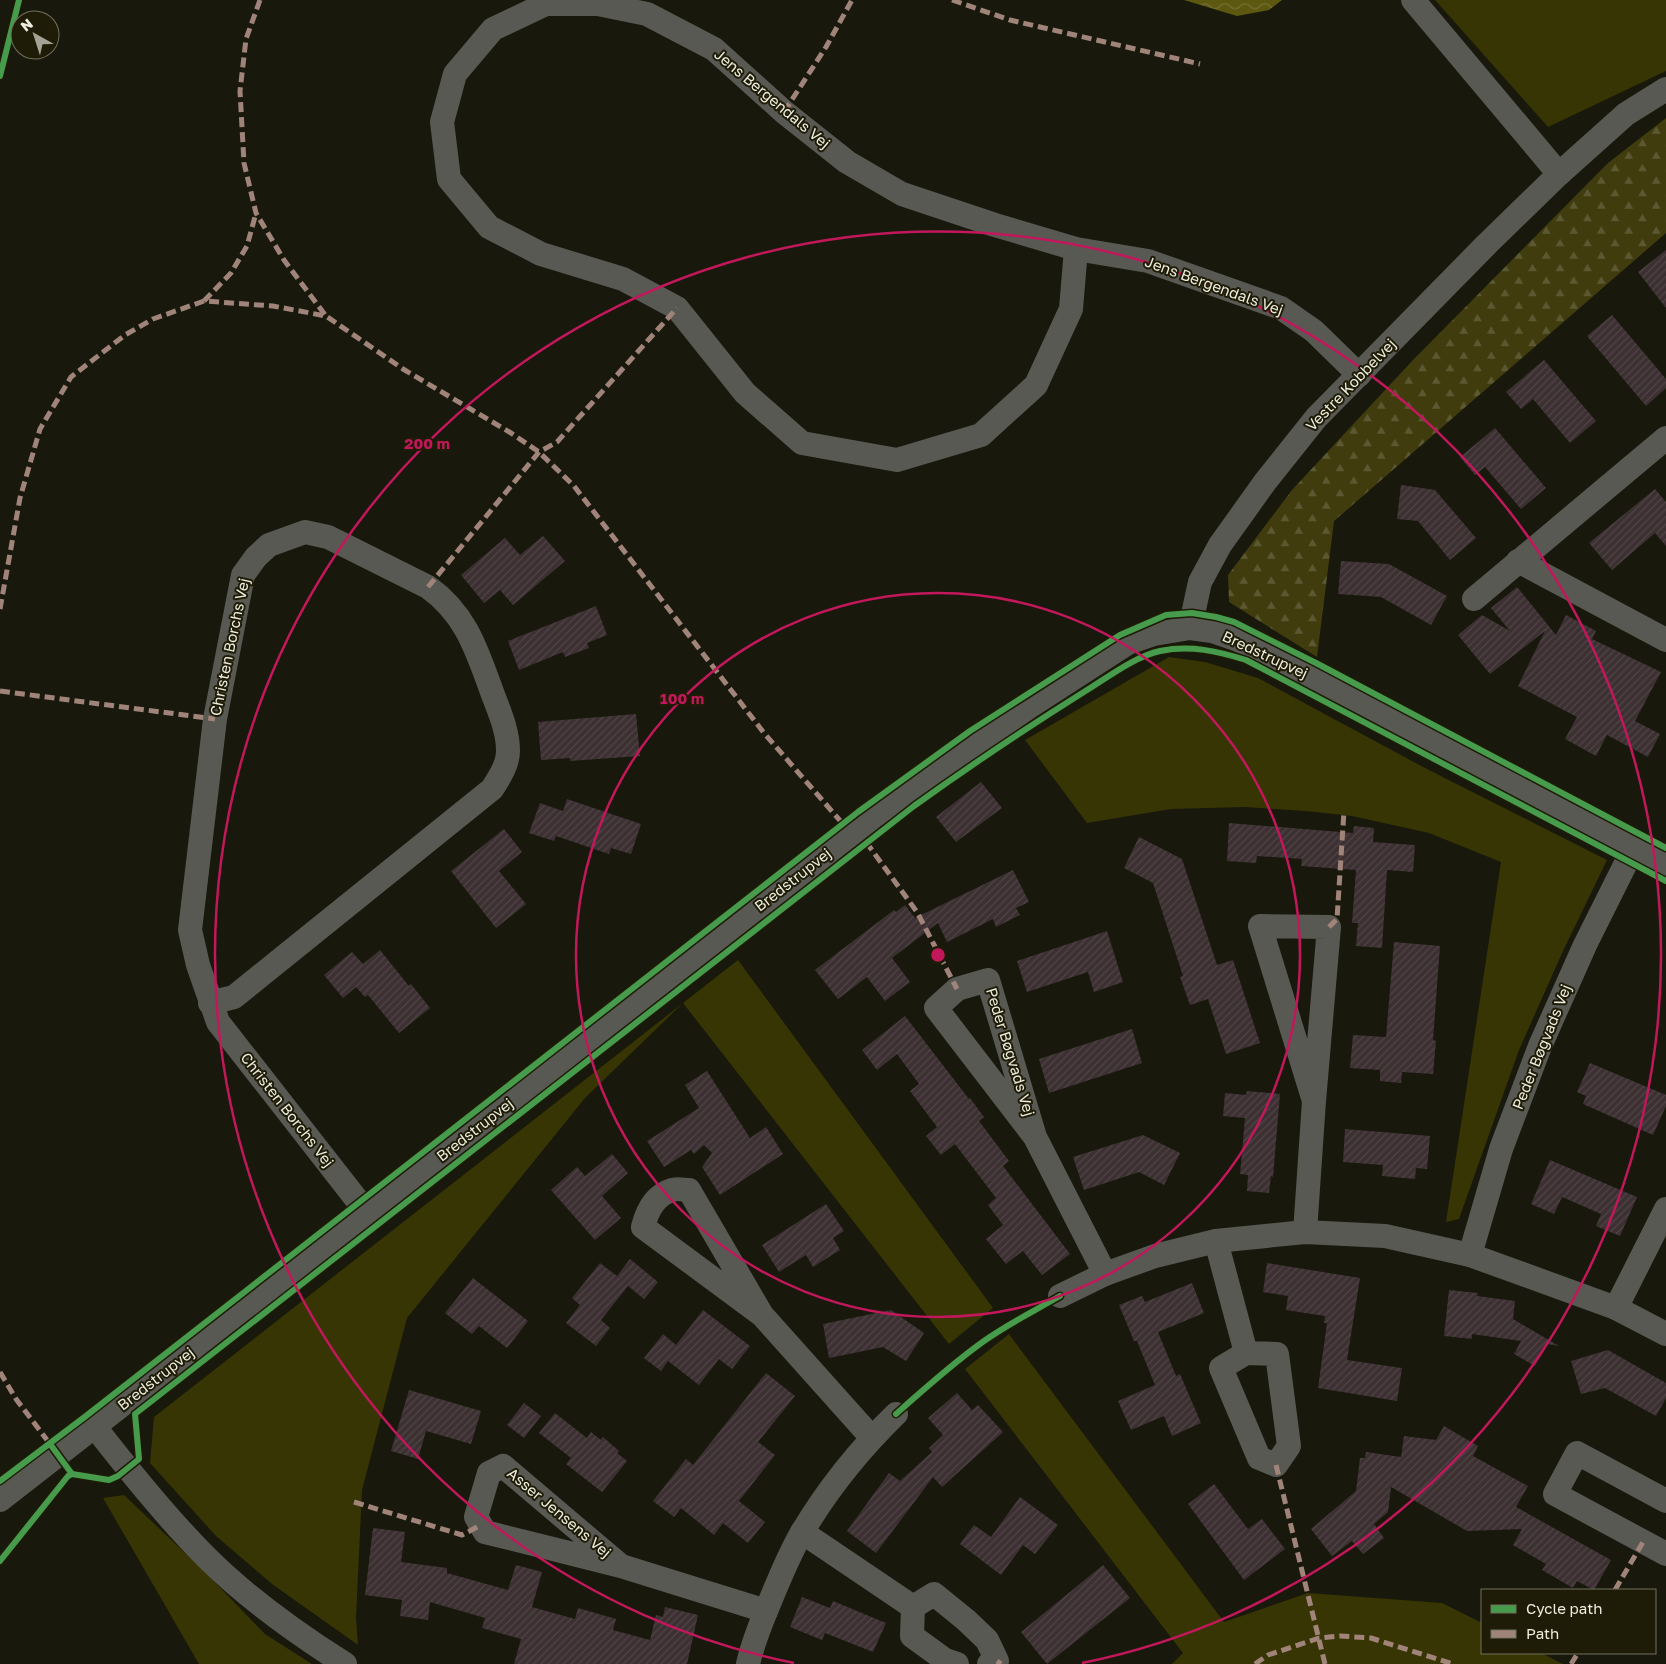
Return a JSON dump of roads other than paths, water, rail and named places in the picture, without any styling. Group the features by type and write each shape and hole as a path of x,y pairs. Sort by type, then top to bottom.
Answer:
{"street":[{"path":"1413,0 1559,174"},
{"name":"Jens Bergendals Vej","path":"1076,249 1071,309 1036,385 981,434 897,460 802,443 745,393 677,308 623,279 541,254 488,227 449,179 442,122 455,74 493,29 546,4 598,4 647,14 714,49 784,112 847,162 902,194 995,225 1076,249 1148,261 1281,308 1314,331 1359,375"},
{"name":"Vestre Kobbelvej","path":"1190,628 1200,582 1220,545 1265,482 1316,418 1487,244 1559,174 1626,114 1666,89"},
{"path":"1474,599 1666,438"},
{"name":"Christen Borchs Vej","path":"210,1003 234,997 492,789 504,770 508,752 505,727 474,642 454,610 442,596 428,587 328,537 304,532 269,545 256,557 243,575 215,719 190,930 198,965 210,1003 218,1022 368,1214"},
{"path":"1518,561 1666,640"},
{"name":"Bredstrupvej","path":"0,1500 368,1214 873,817 1029,706 1128,643 1154,634 1190,628 1212,631 1238,640 1265,652 1666,864"},
{"name":"Peder Bøgvads Vej","path":"1470,1255 1501,1149 1540,1046 1585,945 1634,847"},
{"path":"1305,1232 1329,927 1260,926 1314,1101"},
{"name":"Peder Bøgvads Vej","path":"1035,1137 936,1008 957,989 988,980 1035,1137 1105,1274"},
{"path":"762,1315 643,1227 648,1209 659,1197 673,1189 689,1190 762,1315 872,1438"},
{"path":"1616,1308 1666,1209"},
{"path":"1060,1296 1105,1274 1154,1256 1216,1241 1305,1232 1384,1236 1470,1255 1616,1308 1666,1334"},
{"path":"1216,1241 1246,1353"},
{"path":"748,1664 766,1611 788,1559 802,1532 838,1480 872,1438 896,1414"},
{"path":"95,1427 127,1469 206,1557 245,1592 345,1664"},
{"path":"1664,1494 1577,1453 1555,1494 1666,1554"},
{"name":"Asser Jensens Vej","path":"621,1566 503,1466 489,1473 476,1517 485,1532 621,1566 766,1611"},
{"path":"802,1532 913,1607"},
{"path":"913,1607 934,1594 987,1640 997,1661 988,1664"},
{"path":"913,1607 912,1636 945,1660 957,1664"}],"water":[{"path":"1184,0 1282,0 1269,10 1237,16"}]}
